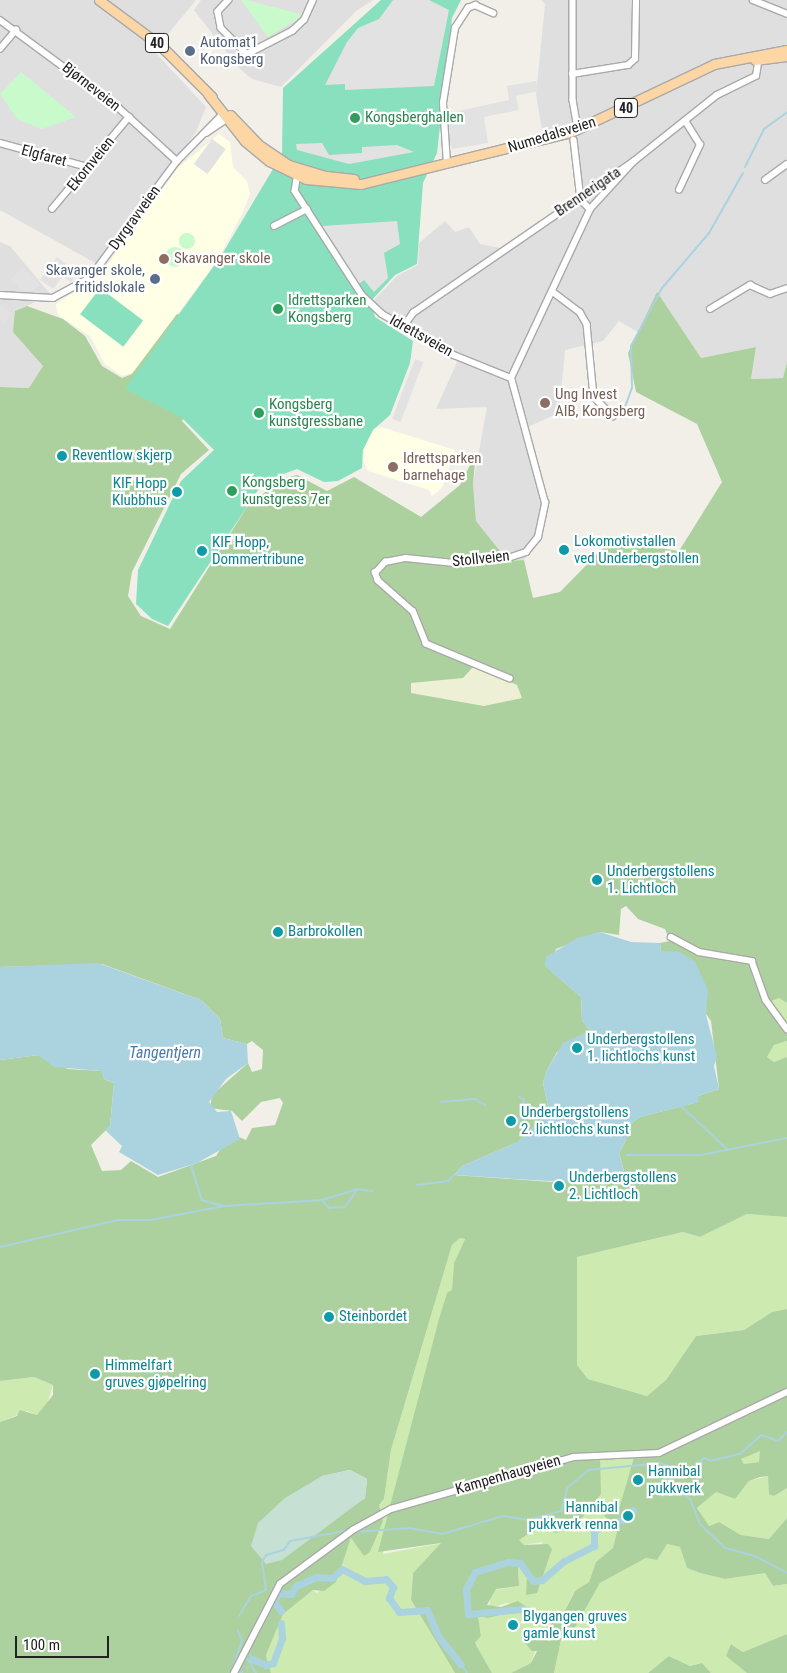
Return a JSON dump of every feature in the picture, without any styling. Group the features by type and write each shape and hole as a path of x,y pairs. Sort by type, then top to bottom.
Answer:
{"main road":[{"name":"Numedalsveien","path":"99,0 161,46 208,94 226,116 267,151 298,172 336,178 393,177 578,129 703,70 787,50"},
{"name":"Numedalsveien","path":"758,57 787,56"}],"street":[{"path":"229,0 218,12 221,28 247,54 256,53 292,31 304,20 314,0"},
{"path":"573,0 572,74 578,129"},
{"path":"572,74 628,65 635,59 636,0"},
{"path":"753,0 787,14"},
{"path":"448,164 443,103 455,28 468,8 476,5 493,13"},
{"name":"Bjørneveien","path":"0,20 16,30 129,117 176,161"},
{"path":"0,49 16,30"},
{"name":"Brennerigata","path":"404,326 413,313 581,200 727,88 756,76 758,57"},
{"name":"Dyrgravveien","path":"0,295 53,298 90,278 176,161 226,116"},
{"name":"Ekornveien","path":"52,209 129,117"},
{"path":"679,190 700,145 684,121"},
{"path":"574,140 581,200 590,209"},
{"name":"Elgfaret","path":"0,144 88,167"},
{"path":"511,378 553,292 590,209 633,162"},
{"path":"765,180 787,164"},
{"name":"Idrettsveien","path":"298,172 293,187 356,289 382,314 454,355 511,378"},
{"path":"274,226 306,209"},
{"path":"710,309 750,285 770,294 787,288"},
{"path":"553,292 580,312 586,324 594,397 613,416"},
{"name":"Stollveien","path":"510,679 426,644 413,612 378,581 375,573 394,559 487,561 520,554 533,544 545,503 511,378"},
{"path":"670,936 700,952 752,961 766,1000 787,1029"},
{"name":"Kampenhaugveien","path":"234,1673 280,1584 348,1533 391,1508 574,1456 629,1458 659,1453 787,1392"}],"shaded area":[{"path":"0,0 196,0 154,51 206,107 196,132 99,265 0,210"},
{"path":"201,0 373,0 356,11 281,87 252,79 239,68 194,10"},
{"path":"393,0 429,0 449,10 434,86 345,90 345,84 325,85 347,42 358,28 379,19"},
{"path":"541,0 787,0 787,362 783,378 751,379 756,347 701,358 657,293 639,333 619,321 603,341 565,350 559,413 523,429 546,519 544,529 524,560 508,561 476,521 473,484 487,407 436,409 457,362 455,352 390,317 373,301 397,276 418,265 419,243 445,221 455,232 469,227 480,244 500,248 565,212 577,193 575,155 566,136 543,135 536,95 545,4"},
{"path":"536,81 538,91 516,96 519,110 484,117 488,143 452,149 446,133 449,113 509,100 507,86"},
{"name":"Skavanger skole","path":"219,134 230,142 233,167 247,181 250,194 242,214 216,263 132,373 122,376 105,364 90,336 58,315 56,304 99,276 178,168"},
{"path":"212,139 226,149 208,174 194,164"},
{"path":"322,143 329,155 362,153 362,147 397,145 414,152 349,164 297,150 296,144"},
{"path":"397,221 400,244 384,253 388,278 374,292 364,280 359,284 322,226"},
{"path":"0,242 10,246 51,295 15,311 43,366 29,388 0,387"},
{"path":"57,257 77,272 71,282 63,276 53,289 40,280"},
{"path":"22,267 40,284 29,296 10,279"},
{"path":"0,305 13,313 4,322 0,319"},
{"path":"415,359 423,362 400,422 392,419"},
{"path":"381,427 455,450 442,488 432,496 429,490 368,471 360,454 374,428"},
{"path":"474,666 517,685 522,698 484,706 411,693 411,683 465,676"},
{"path":"350,1470 367,1479 365,1498 282,1560 266,1564 251,1546 258,1523 285,1498 322,1476"}],"green space":[{"path":"241,0 246,0 304,15 268,37"},
{"name":"Idrettsparken Kongsberg","path":"381,0 461,0 452,18 437,153 423,183 417,264 395,275 371,301 375,317 413,341 410,363 390,415 373,430 363,450 362,468 338,481 324,482 297,469 264,481 168,626 152,619 136,604 138,570 181,481 214,450 181,417 125,389 221,256 282,154 283,88"},
{"path":"21,72 76,117 42,129 17,119 0,94"},
{"path":"187,233 195,241 187,249 179,241"},
{"path":"175,247 182,250 185,257 182,264 175,267 168,264 165,257 168,250"},
{"path":"100,288 143,320 123,347 80,314"},
{"path":"657,292 701,358 756,347 751,379 783,378 787,362 787,1003 779,998 767,1003 787,1034 787,1041 774,1045 767,1057 774,1062 787,1057 787,1217 747,1214 700,1237 683,1232 577,1257 577,1365 588,1379 647,1396 666,1380 696,1336 744,1330 772,1312 787,1309 787,1488 774,1496 769,1494 768,1476 760,1477 749,1481 735,1499 716,1492 697,1508 709,1526 719,1522 741,1535 769,1539 787,1518 787,1584 773,1586 765,1573 725,1579 700,1573 687,1568 680,1547 667,1544 657,1560 646,1558 600,1583 572,1633 561,1640 554,1673 511,1673 531,1663 537,1651 532,1651 525,1643 538,1639 541,1631 550,1633 547,1627 562,1616 575,1591 589,1582 596,1562 613,1548 617,1532 604,1515 615,1513 620,1505 635,1454 600,1455 601,1494 573,1529 556,1533 539,1527 519,1540 524,1545 548,1544 552,1549 537,1593 526,1595 527,1574 518,1565 519,1586 496,1589 487,1605 501,1607 518,1601 528,1608 488,1618 478,1616 481,1636 475,1643 492,1673 455,1673 411,1600 413,1573 441,1543 378,1552 439,1319 447,1293 452,1290 454,1263 465,1239 460,1238 452,1245 391,1450 384,1499 379,1505 383,1521 370,1552 364,1556 351,1538 336,1582 324,1591 313,1590 283,1614 266,1655 271,1673 0,1673 0,1422 17,1416 20,1410 37,1415 53,1395 53,1385 34,1377 0,1381 0,1060 38,1055 68,1069 102,1071 104,1079 114,1083 110,1126 91,1145 102,1171 121,1170 131,1161 158,1177 216,1156 223,1145 239,1137 246,1140 252,1128 275,1125 283,1103 280,1098 261,1102 242,1121 232,1111 210,1108 212,1095 248,1063 252,1072 262,1069 263,1050 252,1041 247,1044 223,1038 220,1019 201,1000 102,964 0,967 0,387 29,388 43,366 13,332 15,311 27,306 63,319 85,336 102,366 122,378 132,374 177,314 203,319 192,401 182,421 209,450 181,474 132,572 128,596 141,616 170,629 247,507 281,479 297,475 327,491 354,477 421,517 460,485 476,453 473,484 476,521 508,561 524,560 533,598 560,592 611,540 679,551 722,482 697,424 636,392 628,353","holes":["474,666 517,685 522,698 484,706 411,693 411,683 463,678","626,906 638,919 665,929 670,941 660,943 661,951 711,1021 719,1089 698,1096 698,1102 640,1117 625,1128 626,1140 619,1153 624,1171 620,1174 584,1175 552,1182 454,1175 462,1166 518,1142 545,1117 548,1106 543,1083 547,1070 557,1052 590,1031 582,1020 581,997 551,971 556,949 600,932 619,935 621,909","760,1451 759,1462 744,1464 741,1459","350,1470 367,1479 365,1498 324,1525 322,1476"]},
{"path":"779,998 787,1003 787,1034 767,1003"},
{"path":"787,1041 787,1057 774,1062 767,1057 774,1045"},
{"path":"747,1214 787,1217 787,1309 772,1312 744,1330 696,1336 666,1380 647,1396 588,1379 577,1365 577,1257 683,1232 700,1237"},
{"path":"460,1238 465,1239 454,1263 452,1290 383,1554 442,1543 413,1573 411,1600 455,1673 271,1673 266,1655 283,1613 313,1590 317,1593 340,1568 351,1538 362,1551 370,1552 380,1524 379,1505 384,1499 391,1450 452,1245"},
{"path":"34,1377 53,1385 47,1405 37,1415 27,1411 0,1422 0,1381"},
{"path":"760,1450 760,1462 744,1464 741,1459"},
{"path":"635,1454 620,1505 615,1513 604,1515 617,1532 613,1549 596,1562 589,1582 573,1594 562,1616 548,1627 550,1634 541,1635 531,1663 511,1673 492,1673 475,1643 481,1636 478,1616 488,1618 527,1606 506,1603 488,1609 493,1590 519,1586 518,1565 527,1573 529,1584 538,1583 542,1542 524,1545 518,1540 539,1527 557,1533 600,1455"},
{"path":"768,1476 774,1496 787,1488 787,1518 770,1539 741,1535 719,1522 709,1526 701,1520 697,1508 716,1492 735,1499 749,1481"},
{"path":"666,1544 680,1547 687,1568 700,1573 725,1579 765,1573 773,1586 787,1584 787,1634 743,1652 732,1644 747,1673 711,1673 702,1663 690,1666 670,1656 648,1673 554,1673 561,1640 572,1633 600,1583 646,1558 657,1560"},
{"path":"787,1634 787,1673 747,1673 726,1656 731,1644 743,1652"},
{"path":"669,1656 690,1666 702,1663 711,1673 648,1673"}],"water":[{"path":"600,932 631,942 660,943 661,951 680,952 695,962 708,990 706,1015 717,1057 714,1066 719,1089 698,1096 699,1102 640,1117 625,1128 628,1136 619,1153 624,1172 620,1174 584,1175 565,1182 454,1175 462,1166 518,1142 545,1117 548,1106 543,1083 547,1070 563,1043 590,1031 582,1020 581,997 545,966 546,957 577,938"},
{"name":"Tangentjern","path":"98,963 201,1000 220,1019 223,1038 247,1044 248,1063 226,1079 209,1102 217,1112 231,1111 240,1139 197,1163 158,1175 119,1152 122,1146 105,1130 110,1126 114,1083 104,1079 101,1071 54,1067 38,1055 0,1060 0,967"}],"waterway":[{"path":"745,167 764,129 787,112"},
{"path":"625,407 632,388 631,346 662,288 709,233 743,173"},
{"path":"511,1124 516,1125 521,1117 524,1100 519,1097"},
{"path":"441,1102 475,1099 485,1105"},
{"path":"681,1106 727,1149"},
{"path":"627,1155 701,1155 787,1138"},
{"path":"191,1165 202,1200 223,1206"},
{"path":"417,1185 448,1181 454,1175"},
{"path":"0,1247 118,1220 150,1220 225,1206 322,1200 357,1189 372,1191"},
{"path":"322,1200 329,1208 345,1207 357,1190"},
{"path":"354,1532 409,1528 442,1534 503,1516 529,1520 561,1511 568,1487 589,1470 661,1463 687,1474 704,1458 711,1461 740,1454 761,1435 778,1441 787,1432"},
{"path":"676,1490 690,1499 700,1524 725,1548 755,1556 787,1573"},
{"path":"542,1617 522,1609 468,1614 466,1589 475,1572 508,1562 520,1563 533,1581 542,1580 564,1561 594,1546 594,1530 627,1518 633,1510"},
{"path":"239,1616 251,1596 266,1590 262,1562 266,1555 284,1550 290,1541 350,1530"},
{"path":"281,1611 274,1602 278,1593 291,1594 296,1586 316,1577 332,1578 342,1569 365,1581 386,1579 393,1587 389,1598 399,1612 427,1610 438,1636 461,1664"},
{"path":"252,1659 266,1665 273,1663 282,1638 281,1623"},
{"path":"231,1673 242,1641 238,1631"},
{"path":"250,1654 252,1659"},
{"path":"246,1657 256,1673"},
{"path":"461,1664 467,1673"}],"place":[{"name":"Automat1 Kongsberg","path":"190,51"},
{"name":"Kongsberghallen","path":"355,118"},
{"name":"Skavanger skole","path":"164,259"},
{"name":"Skavanger skole, fritidslokale","path":"155,279"},
{"name":"Idrettsparken Kongsberg","path":"278,309"},
{"name":"Ung Invest AIB, Kongsberg","path":"545,403"},
{"name":"Kongsberg kunstgressbane","path":"259,413"},
{"name":"Reventlow skjerp","path":"62,456"},
{"name":"Idrettsparken barnehage","path":"393,467"},
{"name":"Kongsberg kunstgress 7er","path":"232,491"},
{"name":"KIF Hopp Klubbhus","path":"177,492"},
{"name":"Lokomotivstallen ved Underbergstollen","path":"564,550"},
{"name":"KIF Hopp, Dommertribune","path":"202,551"},
{"name":"Underbergstollens 1. Lichtloch","path":"597,880"},
{"name":"Barbrokollen","path":"278,932"},
{"name":"Underbergstollens 1. lichtlochs kunst","path":"577,1048"},
{"name":"Underbergstollens 2. lichtlochs kunst","path":"511,1121"},
{"name":"Underbergstollens 2. Lichtloch","path":"559,1186"},
{"name":"Steinbordet","path":"329,1317"},
{"name":"Himmelfart gruves gjøpelring","path":"95,1374"},
{"name":"Hannibal pukkverk","path":"638,1480"},
{"name":"Hannibal pukkverk renna","path":"628,1516"},
{"name":"Blygangen gruves gamle kunst","path":"513,1625"}]}
